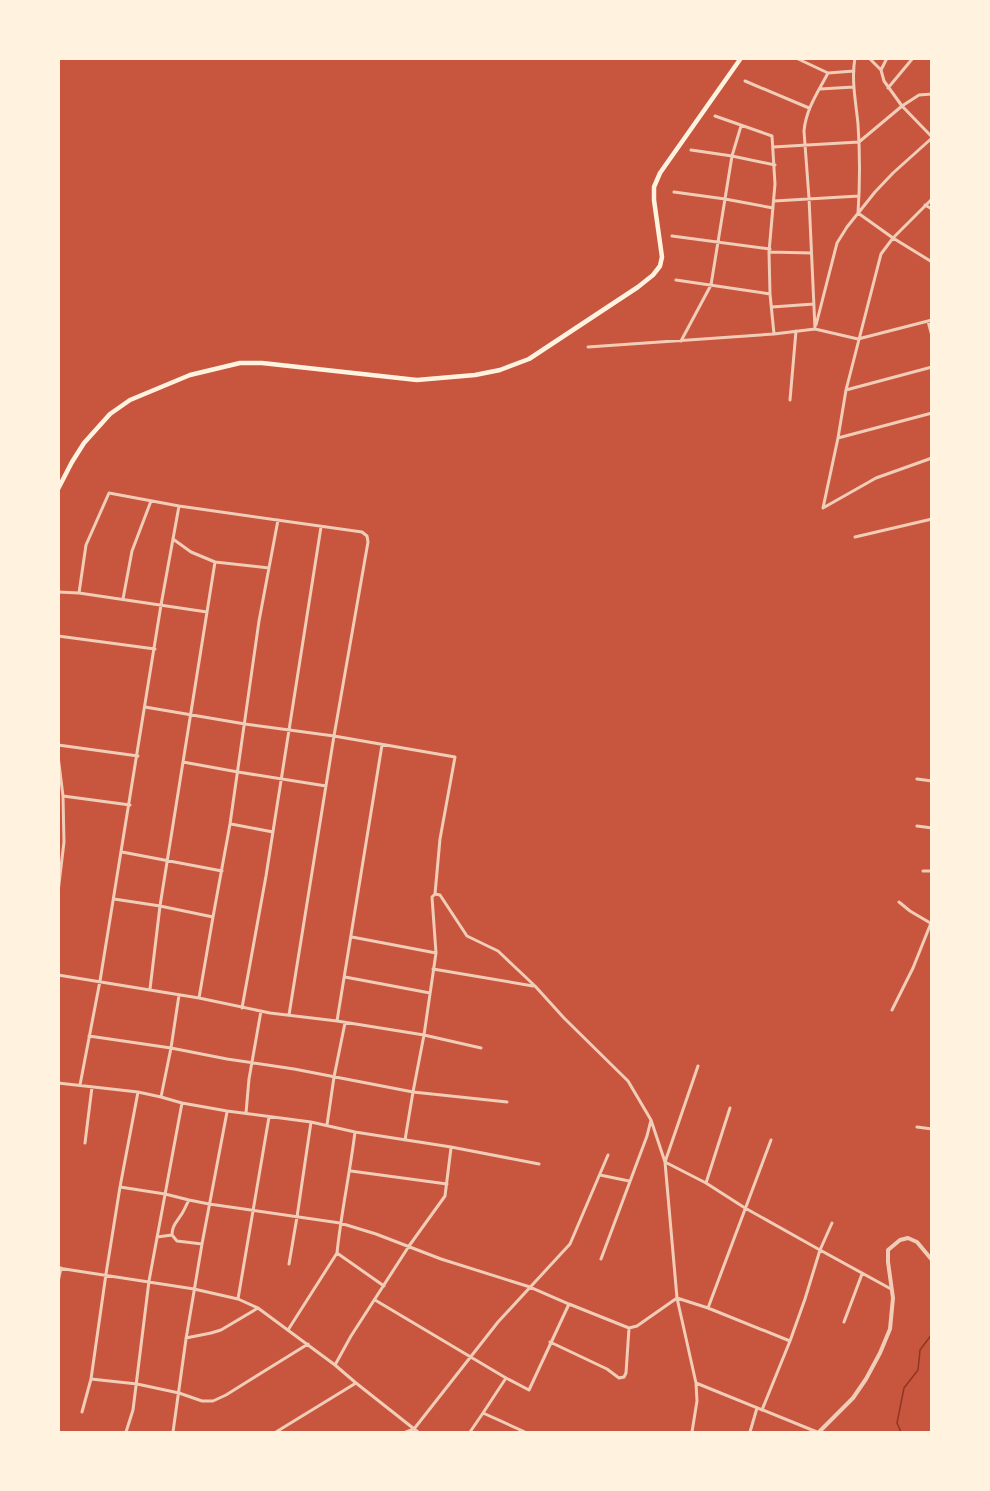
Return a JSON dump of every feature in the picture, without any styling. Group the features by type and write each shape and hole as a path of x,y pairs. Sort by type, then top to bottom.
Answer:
{"highway":[{"path":"58,489 84,443 110,414 129,400 190,375 240,363 297,366 417,380 475,375 500,370 529,359 638,287 660,266 662,257 654,187 660,172 741,58"}],"street":[{"path":"796,58 828,73 854,71"},
{"path":"855,58 859,142 858,213"},
{"path":"815,329 837,243 875,192 932,138 902,106 888,88 881,70 869,58"},
{"path":"881,70 887,58"},
{"path":"888,88 913,58"},
{"path":"815,329 804,130 809,108 828,73"},
{"path":"745,81 809,108"},
{"path":"820,89 855,87"},
{"path":"773,147 859,142 902,106 919,95 932,94"},
{"path":"715,116 772,136 773,208 769,251 774,334"},
{"path":"681,341 711,285 732,156 741,126"},
{"path":"691,150 774,165"},
{"path":"674,192 773,208"},
{"path":"773,201 859,196"},
{"path":"932,199 893,238 881,254 846,390 823,508 876,478 932,458"},
{"path":"924,205 932,209"},
{"path":"858,213 932,262"},
{"path":"672,236 769,251 811,253"},
{"path":"676,280 770,294"},
{"path":"772,307 814,304"},
{"path":"588,347 815,329 858,339 930,320 932,336"},
{"path":"790,400 796,331"},
{"path":"846,390 932,367"},
{"path":"838,438 932,414"},
{"path":"79,593 86,545 109,494 362,532 367,536 368,542 334,736 290,1015"},
{"path":"123,599 132,551 151,501"},
{"path":"80,1086 114,899 179,506"},
{"path":"199,998 230,824 259,621 279,519"},
{"path":"855,537 932,519"},
{"path":"242,1008 322,526"},
{"path":"173,539 192,552 215,562 268,568"},
{"path":"150,989 160,906 215,562"},
{"path":"58,592 79,593 207,612"},
{"path":"58,636 154,649"},
{"path":"146,706 455,757 440,840 435,894 432,897 436,953 405,1140"},
{"path":"58,745 138,756"},
{"path":"338,1021 382,745"},
{"path":"58,756 63,796 64,842 58,892"},
{"path":"183,762 326,786"},
{"path":"917,779 932,781"},
{"path":"63,796 130,805"},
{"path":"230,824 273,832"},
{"path":"916,826 932,828"},
{"path":"122,852 222,871"},
{"path":"923,871 932,871"},
{"path":"435,894 440,895 467,936 498,951 628,1081 651,1120 665,1162 677,1298 696,1383 697,1401 692,1432"},
{"path":"114,899 213,917"},
{"path":"892,1010 913,968 931,923 899,902"},
{"path":"351,937 436,953"},
{"path":"433,969 535,986"},
{"path":"58,975 179,994 242,1008 424,1035 481,1048"},
{"path":"345,977 430,993"},
{"path":"161,1097 179,994"},
{"path":"246,1113 261,1011"},
{"path":"327,1125 345,1023"},
{"path":"89,1036 171,1048 413,1092 507,1102"},
{"path":"665,1162 698,1066"},
{"path":"58,1083 138,1092 182,1103 311,1122 539,1164"},
{"path":"85,1143 92,1088"},
{"path":"82,1412 91,1379 105,1274 138,1092"},
{"path":"126,1432 138,1384 149,1281 182,1103"},
{"path":"706,1183 730,1108"},
{"path":"173,1432 194,1288 227,1111"},
{"path":"238,1299 269,1117"},
{"path":"601,1259 651,1120"},
{"path":"289,1264 311,1122"},
{"path":"917,1127 932,1129"},
{"path":"288,1329 337,1254 340,1223 351,1171 356,1132"},
{"path":"708,1308 771,1140"},
{"path":"335,1365 409,1246 445,1196 451,1147"},
{"path":"406,1432 414,1429 498,1322 570,1244 608,1155"},
{"path":"665,1162 893,1290"},
{"path":"351,1171 447,1184"},
{"path":"600,1176 629,1181"},
{"path":"120,1187 209,1204 340,1223 530,1287 629,1328 637,1326 677,1298"},
{"path":"189,1200 174,1224 172,1235 177,1241 202,1244"},
{"path":"750,1432 790,1341 820,1250 832,1223"},
{"path":"157,1237 172,1235"},
{"path":"696,1383 818,1432 853,1398 880,1353 890,1329 893,1290 888,1250 904,1238 913,1239 932,1260"},
{"path":"337,1254 384,1286"},
{"path":"58,1282 60,1268 194,1288 238,1299 258,1308 288,1329 418,1432"},
{"path":"844,1322 862,1274"},
{"path":"677,1298 790,1341"},
{"path":"375,1300 529,1390 569,1304"},
{"path":"186,1339 221,1330 258,1308"},
{"path":"550,1342 607,1369 620,1378 626,1373 629,1328"},
{"path":"91,1379 138,1384 179,1393 202,1401 213,1401 308,1344"},
{"path":"470,1432 506,1378"},
{"path":"276,1432 356,1383"},
{"path":"483,1413 525,1432"}],"waterway":[{"path":"901,1432 897,1423 904,1388 918,1370 920,1350 932,1334"}]}
